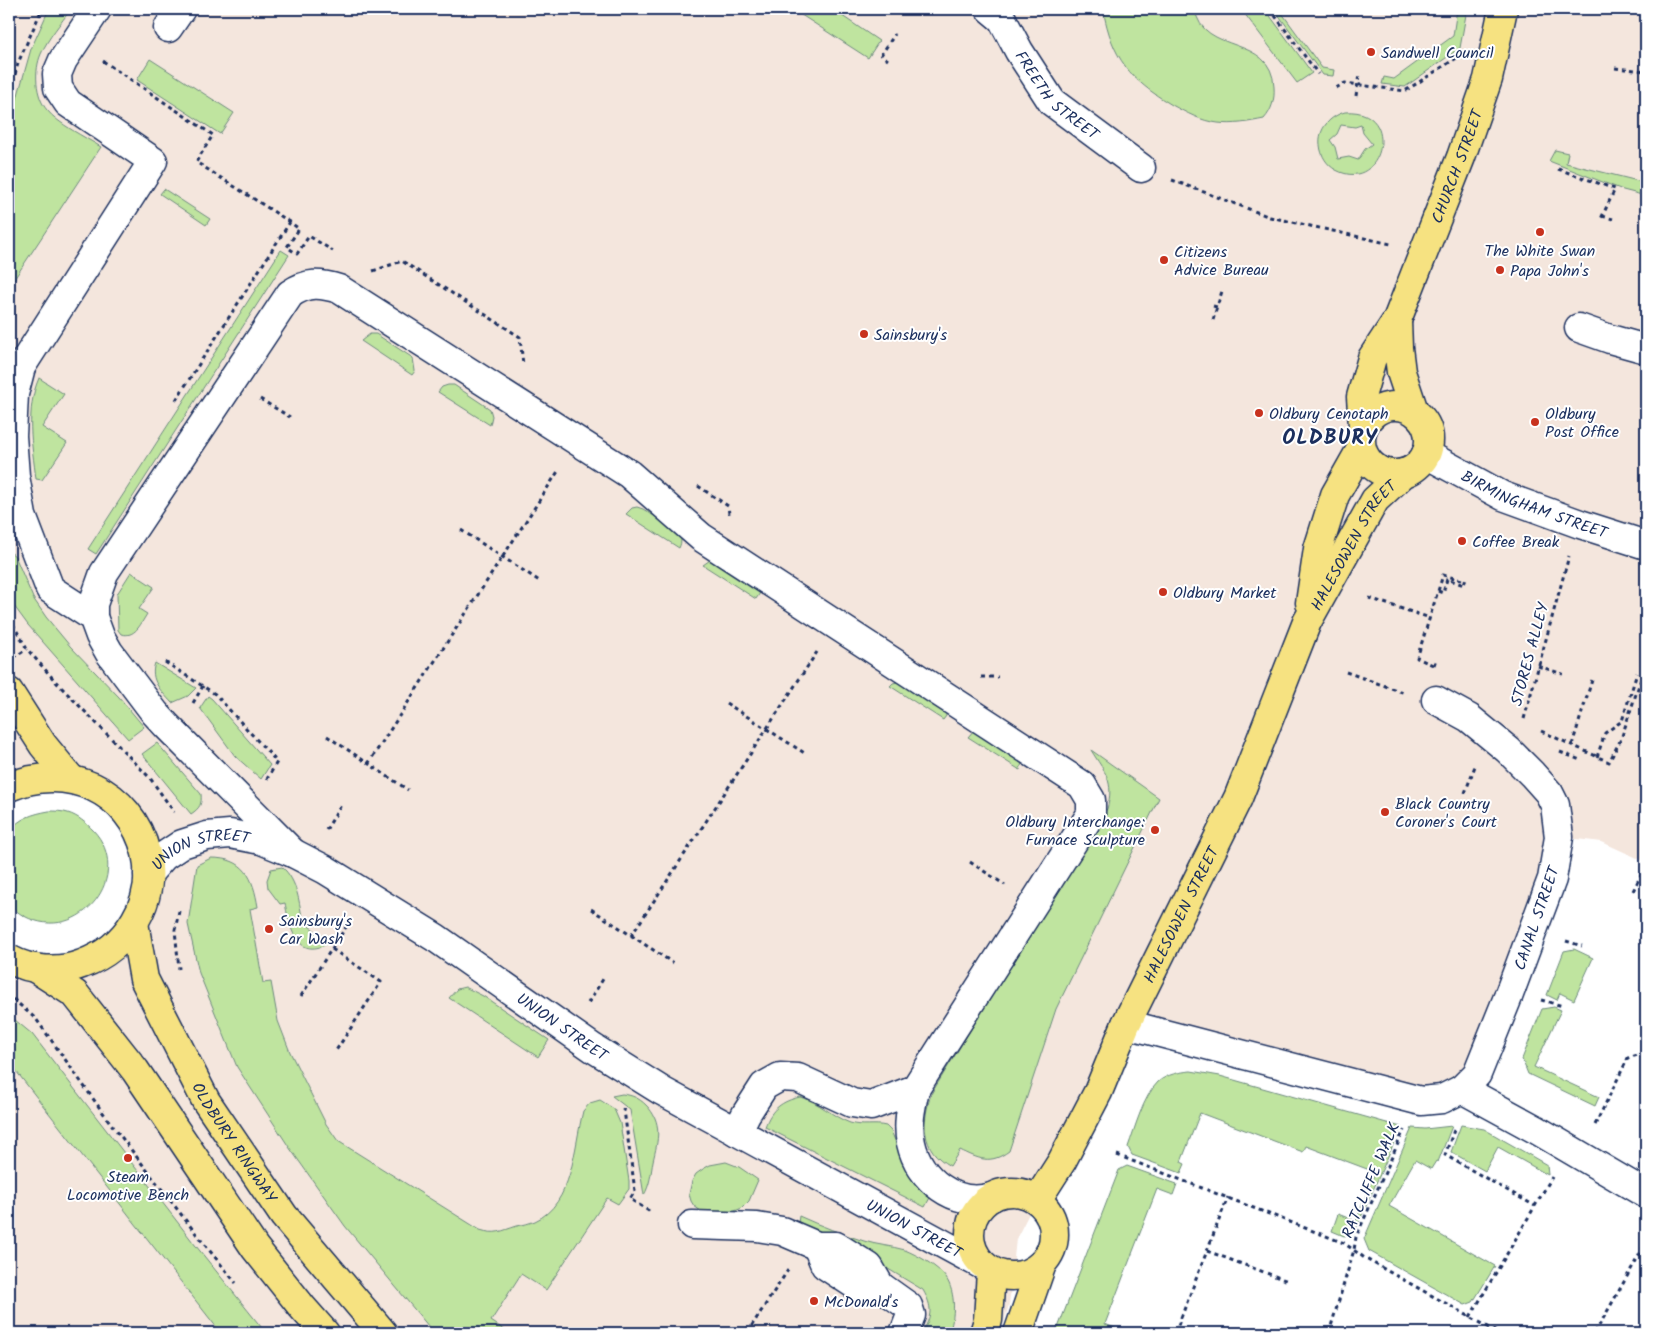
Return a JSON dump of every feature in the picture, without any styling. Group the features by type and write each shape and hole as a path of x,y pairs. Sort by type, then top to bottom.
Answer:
{"main road":[{"name":"CHURCH STREET","path":"1362,438 1362,397 1372,358 1397,320 1461,157 1488,79 1504,9"},
{"name":"CHURCH STREET","path":"1397,320 1398,348 1402,372 1414,411 1423,420 1429,435 1426,454"},
{"path":"1414,411 1406,407 1389,406 1377,410 1370,416 1362,438 1369,463 1384,473 1404,473 1419,465 1426,454"},
{"name":"HALESOWEN STREET","path":"1307,622 1318,549 1335,495 1362,438"},
{"name":"HALESOWEN STREET","path":"1037,1200 1062,1161 1098,1092 1126,1024 1238,798 1307,622 1376,500 1404,473"},
{"path":"9,692 43,745 71,779"},
{"path":"9,787 21,781 46,777 71,779 94,786 121,806 136,827 146,853 148,874 144,900 134,923 118,943 95,960 74,967 55,970 19,965 9,959"},
{"name":"OLDBURY RINGWAY","path":"134,923 144,979 206,1101 284,1216 384,1333"},
{"path":"35,968 75,994 123,1054 255,1248 302,1307 326,1333"},
{"path":"984,1333 988,1320 987,1268 970,1241 970,1231 975,1213 980,1206 992,1197 1001,1193 1011,1192 1025,1194 1037,1200 1051,1216 1055,1233 1052,1249 1042,1264 1018,1333"},
{"path":"987,1268 1009,1277 1030,1273 1042,1264"}],"street":[{"path":"93,617 50,589 22,516 15,476 12,436 14,394 20,367 153,161 68,103 58,88 57,74 63,60 97,9"},
{"name":"FREETH STREET","path":"990,9 1002,19 1019,51 1052,102 1141,168"},
{"path":"293,853 190,752 155,713 109,652 100,636 93,617 93,604 104,573 290,294 299,287 322,284 339,289 629,474 701,536 1082,785 1091,800 1091,814 915,1089 909,1119 911,1143 927,1175 941,1189 948,1193 980,1200 992,1197"},
{"path":"1579,328 1646,349"},
{"name":"BIRMINGHAM STREET","path":"1426,454 1503,496 1580,524 1646,545"},
{"name":"CANAL STREET","path":"1126,1024 1421,1101 1442,1099 1462,1089 1477,1074 1552,879 1559,837 1555,805 1549,794 1532,774 1508,750 1469,718 1436,700"},
{"name":"UNION STREET","path":"148,874 164,856 182,844 207,836 230,834 261,840 293,853 326,870 436,938 593,1048 662,1091 987,1268"},
{"path":"737,1132 764,1086 780,1077 798,1078 852,1103 871,1106 915,1089"},
{"path":"1462,1089 1646,1194"},
{"path":"692,1225 757,1227 782,1231 817,1246 836,1246 869,1267 880,1286 908,1306 911,1315 904,1333"}],"path":[{"path":"9,98 18,63 42,9"},
{"path":"1270,9 1318,74"},
{"path":"888,60 881,55 895,34"},
{"path":"1336,88 1345,83 1405,91 1461,54"},
{"path":"102,60 214,135 196,162 290,222"},
{"path":"1615,68 1646,71"},
{"path":"1356,96 1359,74"},
{"path":"1141,168 1270,217 1424,252"},
{"path":"1558,169 1615,189 1600,221"},
{"path":"1602,216 1613,219"},
{"path":"299,229 287,247 297,254 309,236"},
{"path":"1213,320 1215,306 1222,288"},
{"path":"255,395 290,417"},
{"path":"368,764 563,463"},
{"path":"461,530 541,582"},
{"name":"STORES ALLEY","path":"1523,723 1569,554"},
{"path":"1434,666 1417,658 1443,575 1462,580"},
{"path":"1438,591 1443,592 1447,579 1464,585 1466,577"},
{"path":"1369,598 1430,618"},
{"path":"9,617 27,649 58,684 145,772 178,818"},
{"path":"9,660 27,649"},
{"path":"631,936 818,651"},
{"path":"165,662 215,694 278,762 267,779"},
{"path":"1538,666 1563,674"},
{"path":"1637,673 1622,721 1605,733 1598,757 1609,762 1621,739 1643,673"},
{"path":"1572,745 1592,680"},
{"path":"190,707 203,686"},
{"path":"726,703 806,754"},
{"name":"STORES ALLEY","path":"1533,727 1598,757"},
{"path":"1539,736 1541,731"},
{"path":"327,736 408,790"},
{"path":"1554,749 1580,760"},
{"path":"326,830 341,805"},
{"path":"970,862 1010,888"},
{"path":"1633,891 1644,868 1646,868"},
{"path":"179,907 175,930 179,970"},
{"path":"591,909 673,963"},
{"path":"301,996 346,927"},
{"path":"1563,940 1582,946"},
{"path":"332,949 381,982 335,1052"},
{"path":"587,1005 605,976"},
{"path":"9,997 36,1019 112,1125 242,1290"},
{"path":"1540,1000 1562,1006"},
{"path":"1594,1128 1628,1058 1644,1053"},
{"path":"617,1105 624,1110 633,1173 635,1191 630,1199 652,1213"},
{"path":"1456,1126 1445,1155 1535,1206"},
{"name":"RATCLIFFE WALK","path":"1329,1333 1354,1250 1356,1237 1404,1129"},
{"name":"RATCLIFFE WALK","path":"1117,1155 1344,1242 1366,1259 1499,1333"},
{"path":"1470,1317 1556,1170"},
{"path":"1175,1333 1228,1197"},
{"path":"1595,1333 1646,1243"},
{"path":"1207,1251 1288,1281"},
{"path":"1642,1251 1646,1253"},
{"path":"747,1333 792,1263"}],"shaded area":[{"path":"9,9 1646,9 1646,862 1602,842 1559,837 1489,1045 1442,1099 1126,1024 1016,1239 1009,1305 1001,1333 9,1333 9,959 95,959 148,874 108,795 9,787"}],"green space":[{"path":"49,9 71,9 51,36 41,54 37,68 40,98 47,110 58,120 101,147 9,287 9,127 31,49"},
{"path":"792,9 832,9 879,41 868,58"},
{"path":"1103,9 1195,9 1200,24 1210,33 1250,51 1262,59 1270,70 1274,96 1267,116 1264,119 1241,123 1224,124 1212,122 1189,114 1157,96 1134,77 1125,66 1112,41"},
{"path":"1241,9 1265,9 1312,73 1297,83"},
{"path":"1274,9 1279,9 1322,68 1334,70 1333,76 1323,75"},
{"path":"1457,9 1467,9 1460,48 1405,87 1382,84 1384,77 1394,79 1453,36"},
{"path":"150,59 234,113 220,134 137,80"},
{"path":"1345,112 1363,114 1375,122 1380,135 1380,148 1375,161 1366,171 1352,174 1336,170 1327,163 1323,156 1320,139 1323,129 1330,120","holes":["1341,125 1355,127 1361,125 1363,133 1372,144 1365,149 1358,160 1349,157 1338,159 1335,147 1330,140 1337,134"]},
{"path":"1555,150 1568,153 1566,163 1646,183 1646,196 1623,190 1549,161"},
{"path":"164,189 210,219 206,225 160,194"},
{"path":"281,250 289,255 96,554 88,549"},
{"path":"370,334 376,334 413,358 415,371 412,375 361,341"},
{"path":"39,378 64,394 42,427 67,443 42,480 36,479 31,428 32,402"},
{"path":"454,385 490,409 492,416 490,425 438,392 442,387"},
{"path":"637,507 677,530 681,539 679,548 626,514 632,508"},
{"path":"10,552 15,556 33,598 46,617 144,727 128,739 28,625 14,606 9,593"},
{"path":"713,558 760,588 760,593 756,599 703,565"},
{"path":"131,572 154,587 139,609 147,614 137,630 126,635 121,634 118,630 117,594"},
{"path":"155,663 196,688 188,696 172,703 157,685 154,675"},
{"path":"902,681 946,711 946,716 943,720 890,686 893,683"},
{"path":"208,696 270,765 261,779 235,756 200,708"},
{"path":"974,730 1023,759 1020,770 968,737"},
{"path":"157,743 201,794 200,806 191,814 142,754"},
{"path":"1091,750 1159,798 1056,1009 1009,1151 996,1158 984,1159 960,1150 950,1166 933,1152 928,1143 925,1125 931,1094 1107,809 1110,791 1109,784 1104,771"},
{"path":"49,811 61,811 72,814 90,827 104,848 108,866 104,884 95,901 82,914 64,921 45,923 24,916 9,904 9,831 27,817"},
{"path":"211,858 232,861 245,871 250,878 258,907 250,909 263,983 271,982 278,1021 290,1052 326,1124 338,1141 480,1230 490,1232 502,1231 535,1221 548,1213 565,1188 574,1157 583,1111 590,1103 600,1100 614,1109 620,1123 629,1189 618,1204 607,1198 546,1290 521,1274 491,1321 509,1333 434,1333 345,1226 289,1147 237,1067 199,973 188,924 197,865"},
{"path":"282,867 295,886 303,922 331,942 319,947 310,948 297,940 285,903 280,904 268,888 267,880 271,869"},
{"path":"1574,949 1593,958 1574,1000 1560,993 1557,1000 1547,995 1564,951"},
{"path":"465,987 483,996 549,1040 538,1057 449,998 457,989"},
{"path":"1554,1007 1561,1010 1534,1067 1599,1097 1595,1106 1528,1074 1522,1059 1542,1009"},
{"path":"9,1015 32,1034 196,1246 266,1333 221,1333 9,1062"},
{"path":"1191,1071 1220,1076 1401,1127 1354,1233 1344,1236 1332,1231 1338,1214 1356,1221 1375,1172 1306,1146 1303,1152 1200,1113 1181,1162 1185,1164 1181,1173 1132,1155 1128,1147 1140,1113 1153,1088 1158,1082 1169,1075"},
{"path":"622,1094 635,1097 643,1103 651,1111 657,1125 656,1146 649,1183 644,1195 630,1110 612,1096"},
{"path":"800,1097 814,1102 850,1123 886,1126 891,1131 905,1164 933,1192 925,1207 765,1127 770,1115 778,1107"},
{"path":"1461,1125 1484,1129 1547,1165 1548,1175 1498,1147 1485,1171 1451,1152"},
{"path":"1452,1126 1438,1162 1436,1161 1431,1169 1415,1160 1389,1206 1495,1266 1473,1302 1465,1305 1369,1251 1364,1239 1412,1128 1425,1129"},
{"path":"726,1162 739,1167 758,1180 749,1201 742,1208 730,1213 709,1215 694,1206 691,1201 689,1194 692,1181 696,1174 710,1165"},
{"path":"1127,1166 1177,1184 1173,1195 1157,1189 1105,1324 1127,1333 1056,1333 1119,1170"},
{"path":"799,1216 831,1230 864,1241 905,1250 933,1265 946,1278 952,1291 954,1305 949,1333 922,1333 930,1312 930,1307 923,1290 840,1240 803,1227 798,1223"}],"place":[{"name":"Sandwell Council","path":"1371,52"},
{"name":"The White Swan","path":"1540,232"},
{"name":"Citizens Advice Bureau","path":"1164,260"},
{"name":"Papa John's","path":"1500,270"},
{"name":"Sainsbury's","path":"864,334"},
{"name":"Oldbury Cenotaph","path":"1259,413"},
{"name":"Oldbury Post Office","path":"1535,422"},
{"name":"Coffee Break","path":"1462,541"},
{"name":"Oldbury Market","path":"1163,592"},
{"name":"Black Country Coroner's Court","path":"1385,812"},
{"name":"Oldbury Interchange: Furnace Sculpture","path":"1155,830"},
{"name":"Sainsbury's Car Wash","path":"269,929"},
{"name":"Steam Locomotive Bench","path":"128,1158"},
{"name":"McDonald's","path":"814,1301"}],"district":[{"name":"OLDBURY","path":"1330,437"}]}
